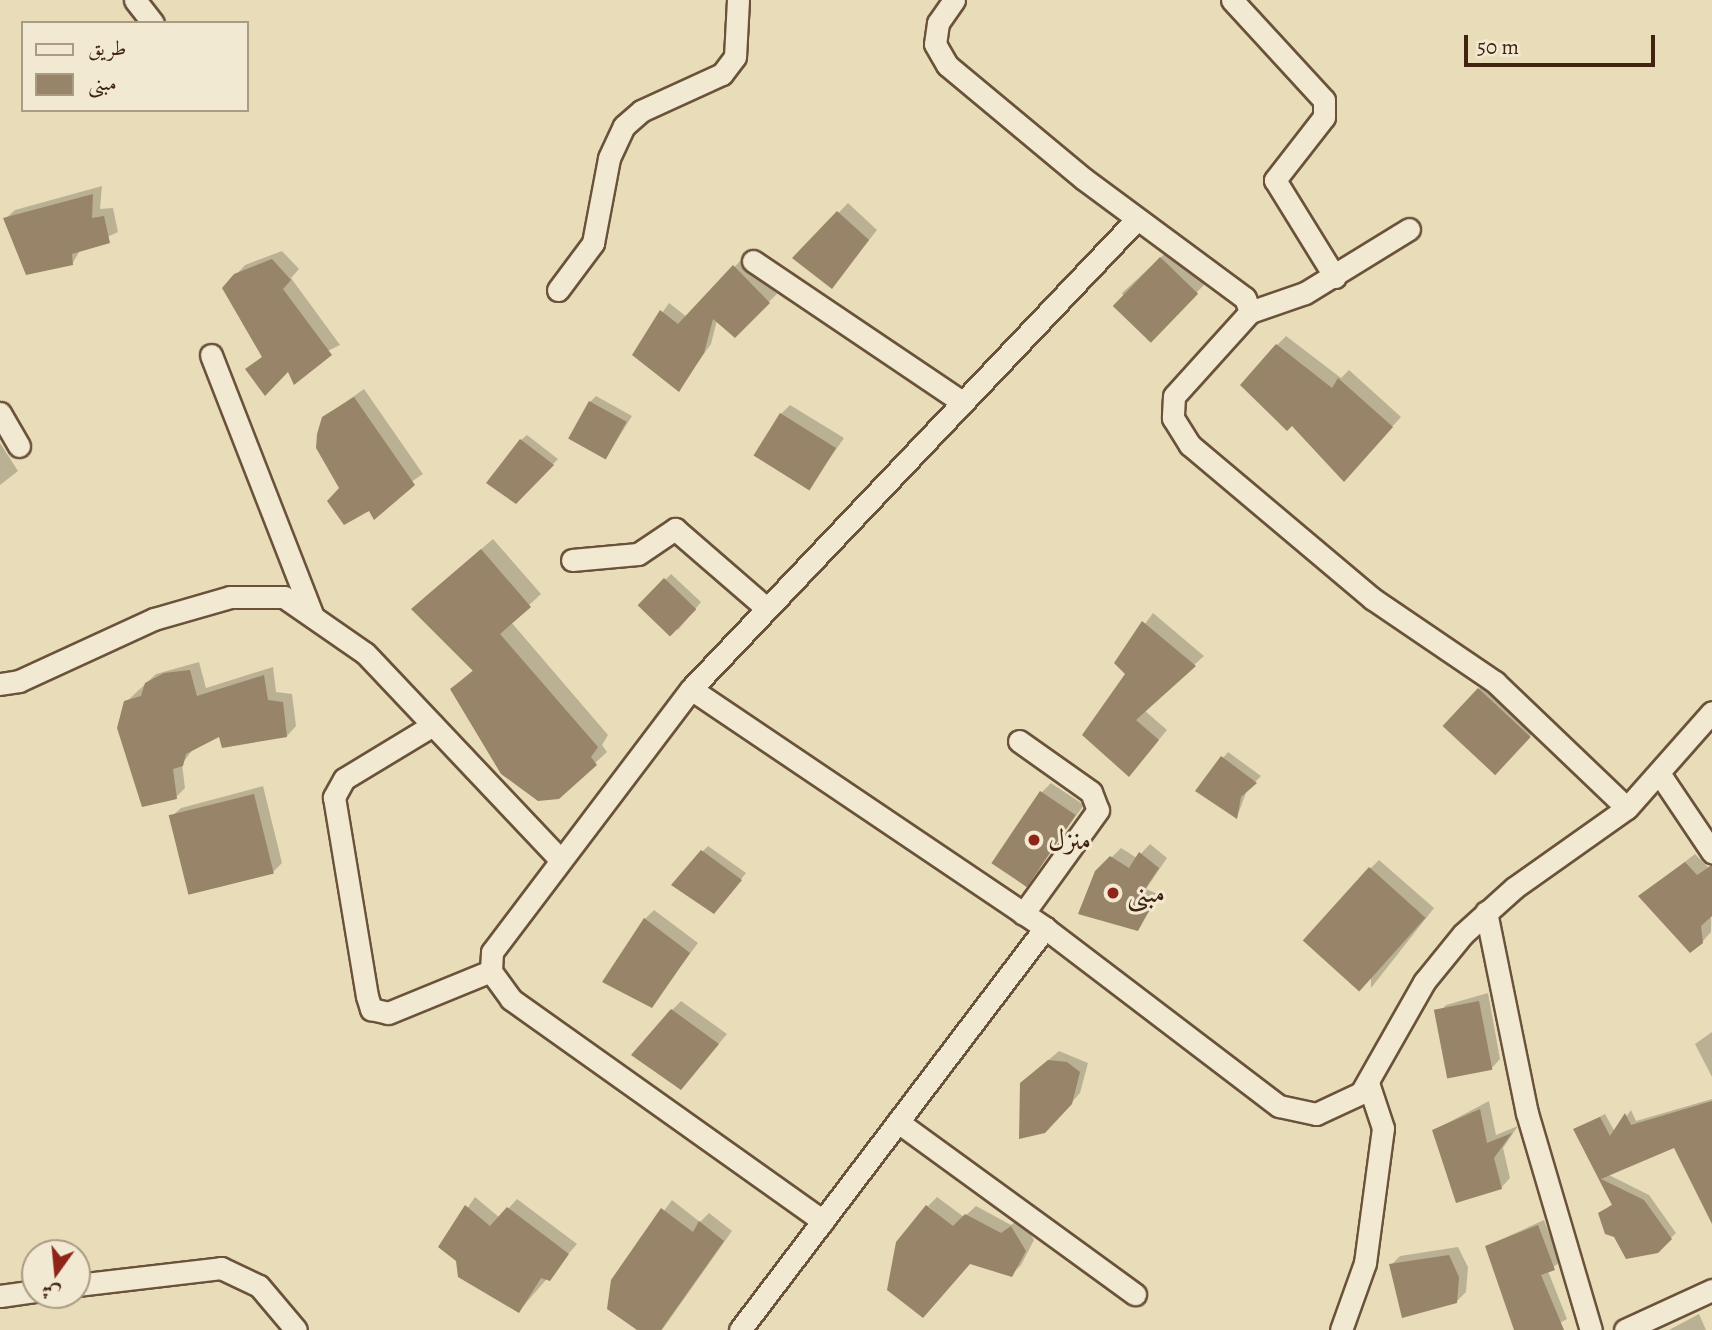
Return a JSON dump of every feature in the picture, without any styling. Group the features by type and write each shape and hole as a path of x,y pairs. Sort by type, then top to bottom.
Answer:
{"street":[{"path":"135,0 151,21"},
{"path":"558,290 593,243 609,158 624,126 641,111 722,74 735,57 737,0"},
{"path":"954,0 938,23 935,44 947,65 1136,220 1245,298 1250,312"},
{"path":"1232,0 1324,100 1324,117 1275,180 1335,277"},
{"path":"823,1221 512,999 491,971 498,937 691,689 765,607 1136,220"},
{"path":"1409,229 1335,277 1250,312 1174,396 1174,418 1190,445 1373,599 1495,682 1627,808"},
{"path":"753,261 962,402"},
{"path":"211,355 312,614"},
{"path":"0,413 19,446"},
{"path":"572,560 638,554 675,529 765,607"},
{"path":"0,684 19,681 154,619 230,597 284,597 365,653 558,858"},
{"path":"691,689 1045,928 1279,1106 1329,1112 1368,1083 1424,982 1486,912 1627,808 1661,776 1712,712"},
{"path":"433,725 344,779 334,797 367,996 372,1009 388,1013 491,971"},
{"path":"1020,741 1097,800 1098,810 1023,914"},
{"path":"1661,776 1712,852"},
{"path":"1486,912 1527,1113 1591,1330"},
{"path":"740,1330 1045,928"},
{"path":"1341,1330 1365,1264 1383,1128 1368,1083"},
{"path":"898,1122 1135,1294"},
{"path":"91,1283 221,1268 259,1286 296,1330"},
{"path":"1625,1330 1712,1290"},
{"path":"0,1296 21,1293"}],"building":[{"path":"93,194 92,218 104,216 110,243 72,254 73,265 26,275 3,218"},
{"path":"837,211 869,240 832,289 792,258"},
{"path":"1160,257 1198,294 1151,343 1113,306"},
{"path":"272,259 291,280 283,289 332,355 294,385 288,372 265,396 245,369 262,357 222,288 234,274"},
{"path":"733,265 770,303 735,338 713,319 704,353 679,392 632,355 660,310 678,324"},
{"path":"1276,344 1332,388 1338,378 1393,427 1344,482 1292,426 1287,431 1240,385"},
{"path":"354,397 415,485 374,520 369,511 344,525 327,501 339,488 316,448 317,434 322,417"},
{"path":"589,401 627,422 606,459 568,439"},
{"path":"780,413 836,448 809,490 754,455"},
{"path":"520,439 554,465 516,504 486,483"},
{"path":"481,549 531,607 500,634 598,747 591,757 597,765 559,799 538,801 501,774 450,689 473,671 411,609"},
{"path":"664,578 696,609 670,637 638,605"},
{"path":"1142,621 1196,666 1136,720 1159,740 1129,777 1082,735 1125,674 1114,663"},
{"path":"190,670 197,696 264,675 268,700 283,702 287,737 222,748 219,737 186,754 183,766 173,769 177,799 142,807 117,728 124,701 141,696 145,683 164,673"},
{"path":"1478,688 1531,737 1495,775 1443,726"},
{"path":"1221,756 1257,783 1241,797 1237,819 1195,791"},
{"name":"منزل","path":"1040,791 1076,815 1027,887 991,863"},
{"path":"254,794 274,874 188,895 169,815"},
{"path":"701,850 742,880 714,914 671,885"},
{"name":"مبنى","path":"1139,852 1159,868 1139,898 1152,905 1138,931 1078,914 1095,871 1110,856 1129,868"},
{"path":"1685,862 1697,875 1712,865 1712,916 1701,926 1703,943 1690,953 1638,896"},
{"path":"1369,867 1425,918 1359,991 1303,941"},
{"path":"644,918 690,953 652,1008 602,982"},
{"path":"1479,1001 1492,1070 1447,1078 1434,1010"},
{"path":"671,1009 719,1044 681,1090 631,1055"},
{"path":"1048,1060 1067,1062 1080,1072 1072,1104 1045,1133 1019,1139 1020,1083"},
{"path":"1712,1101 1712,1224 1674,1148 1601,1179 1644,1200 1672,1239 1658,1253 1626,1259 1614,1237 1605,1234 1598,1213 1612,1205 1573,1129 1600,1117 1610,1136 1625,1113 1631,1125"},
{"path":"1480,1109 1487,1143 1512,1133 1494,1158 1502,1189 1456,1203 1432,1130"},
{"path":"465,1205 490,1226 507,1207 569,1254 550,1281 541,1278 519,1313 458,1277 456,1261 438,1247"},
{"path":"926,1205 953,1226 965,1214 1001,1233 1011,1226 1026,1251 1012,1277 970,1264 923,1318 887,1290 896,1242"},
{"path":"661,1208 693,1232 699,1221 724,1241 661,1330 637,1330 607,1309 611,1280"},
{"path":"1538,1225 1555,1270 1541,1275 1564,1330 1514,1330 1485,1246"},
{"path":"1449,1255 1459,1277 1457,1303 1402,1318 1389,1264"}],"place":[{"name":"منزل","path":"1034,840"},
{"name":"مبنى","path":"1113,893"}]}
